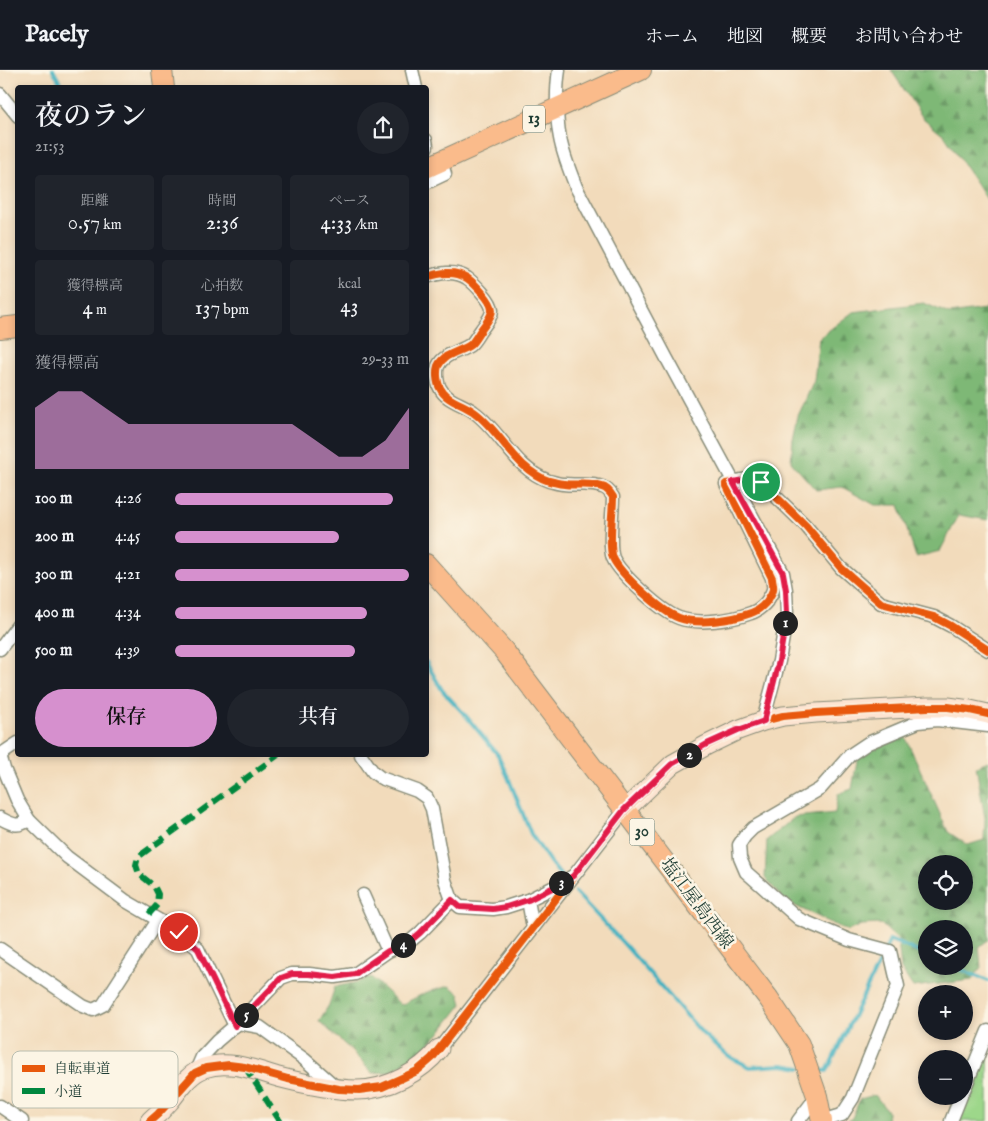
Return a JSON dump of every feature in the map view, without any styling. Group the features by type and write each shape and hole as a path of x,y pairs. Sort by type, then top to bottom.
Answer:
{"main road":[{"path":"162,70 164,85"},
{"name":"13","path":"434,165 641,70"},
{"path":"0,328 15,326"},
{"name":"塩江屋島西線","path":"429,567 504,651 769,999 799,1044 817,1096 822,1121"}],"street":[{"path":"412,70 415,85"},
{"path":"559,70 557,80 560,136 566,162 576,187 783,573 787,613 779,661 764,721"},
{"path":"0,94 15,112"},
{"path":"429,182 445,174 434,165"},
{"path":"429,276 442,273 462,275 472,282 490,302 492,311 489,319 470,345 445,358 438,366 439,388 445,395 473,411 520,463 534,473 547,480 563,484 594,485 609,491 612,497 612,556 617,566 640,590 668,612 679,618 694,621 711,621 753,613 768,601 774,590 772,578 726,484 746,479 755,479 761,482 806,526 841,568 881,603 934,618 951,626 988,650"},
{"path":"0,649 15,629"},
{"path":"194,1073 206,1068 229,1065 245,1067 288,1080 339,1089 358,1090 382,1086 417,1071 432,1058 624,810 672,764 707,744 738,730 783,716 928,707 948,707 988,714"},
{"path":"822,1121 842,1115 853,1098 898,986 890,951 849,940 799,919 746,872 740,858 739,845 744,836 753,828 820,789 850,754 868,743 918,722 937,720 988,726"},
{"path":"15,745 0,755 17,800 29,820 67,857 126,901 179,932 198,949 237,1025"},
{"path":"362,757 373,772 381,778 417,791 426,798 432,809 445,880 452,900 460,907 493,909 506,907 528,900 573,876"},
{"path":"0,818 14,825 23,824 29,820"},
{"path":"363,895 388,951"},
{"path":"178,1091 194,1073 202,1057 217,1041 237,1025 281,978 292,974 335,977 355,974 388,951 408,943 452,900"},
{"path":"528,900 533,928"},
{"path":"0,949 83,1006 93,1010 103,1005 158,920"},
{"path":"237,1025 260,1027 304,1059 339,1089"},
{"path":"973,1068 988,1031"},
{"path":"798,1121 817,1096"},
{"path":"951,1121 957,1105"},
{"path":"0,1106 22,1121"},
{"path":"150,1121 163,1108"}],"green space":[{"path":"891,70 988,70 988,201 944,135 923,118"},
{"path":"924,303 949,314 985,309 988,305 988,520 959,515 940,551 916,557 899,505 875,505 842,487 816,490 791,462 798,416 814,381 819,338 853,312"},
{"path":"905,736 948,832 968,845 984,840 985,818 976,766 988,761 988,940 979,947 981,967 972,980 913,987 901,969 898,940 881,924 861,925 848,931 785,901 765,878 767,840 795,817 835,813 838,794 852,789 858,755"},
{"path":"371,977 401,1005 425,993 449,986 459,993 462,1004 438,1035 413,1058 389,1072 372,1073 351,1050 319,1021 329,1005 335,987"},
{"path":"988,1047 988,1121 958,1121 964,1105 973,1105 973,1084"},
{"path":"875,1095 888,1112 887,1121 847,1121 852,1118 860,1099"}],"waterway":[{"path":"53,70 61,85"},
{"path":"429,667 442,690 498,755 531,834 561,876"},
{"path":"575,892 624,944 703,1034 728,1056 750,1067 783,1065 801,1068"},
{"path":"815,1070 827,1071 890,940 918,952"},
{"path":"973,975 988,981"}],"marked path":[{"path":"149,914 157,905 158,894 154,886 139,874 136,865 138,857 275,757"},
{"path":"245,1067 280,1121"}],"cycle path":[{"path":"429,276 447,273 462,275 482,292 492,310 490,318 471,344 448,355 438,366 439,386 443,392 446,396 470,409 484,420 517,459 537,475 558,483 593,485 608,490 613,497 611,537 613,558 632,582 662,608 679,618 687,620 715,621 751,613 759,609 767,601 773,590 772,578 726,484 753,479 761,482 806,526 841,568 881,603 934,617 988,650"},
{"path":"178,1092 195,1073 206,1068 229,1065 339,1089 359,1090 382,1087 417,1071 432,1058 625,810 673,764 738,730 783,716 816,713 948,707 988,714"},
{"path":"150,1121 163,1108"}],"route":[{"path":"179,932 198,949 235,1026 281,978 292,974 335,977 355,974 388,951 408,943 452,900 460,907 493,909 506,907 528,900 573,876 624,810 672,764 707,744 764,721 779,661 787,613 786,590 783,573 733,482 755,479 761,482"}]}
